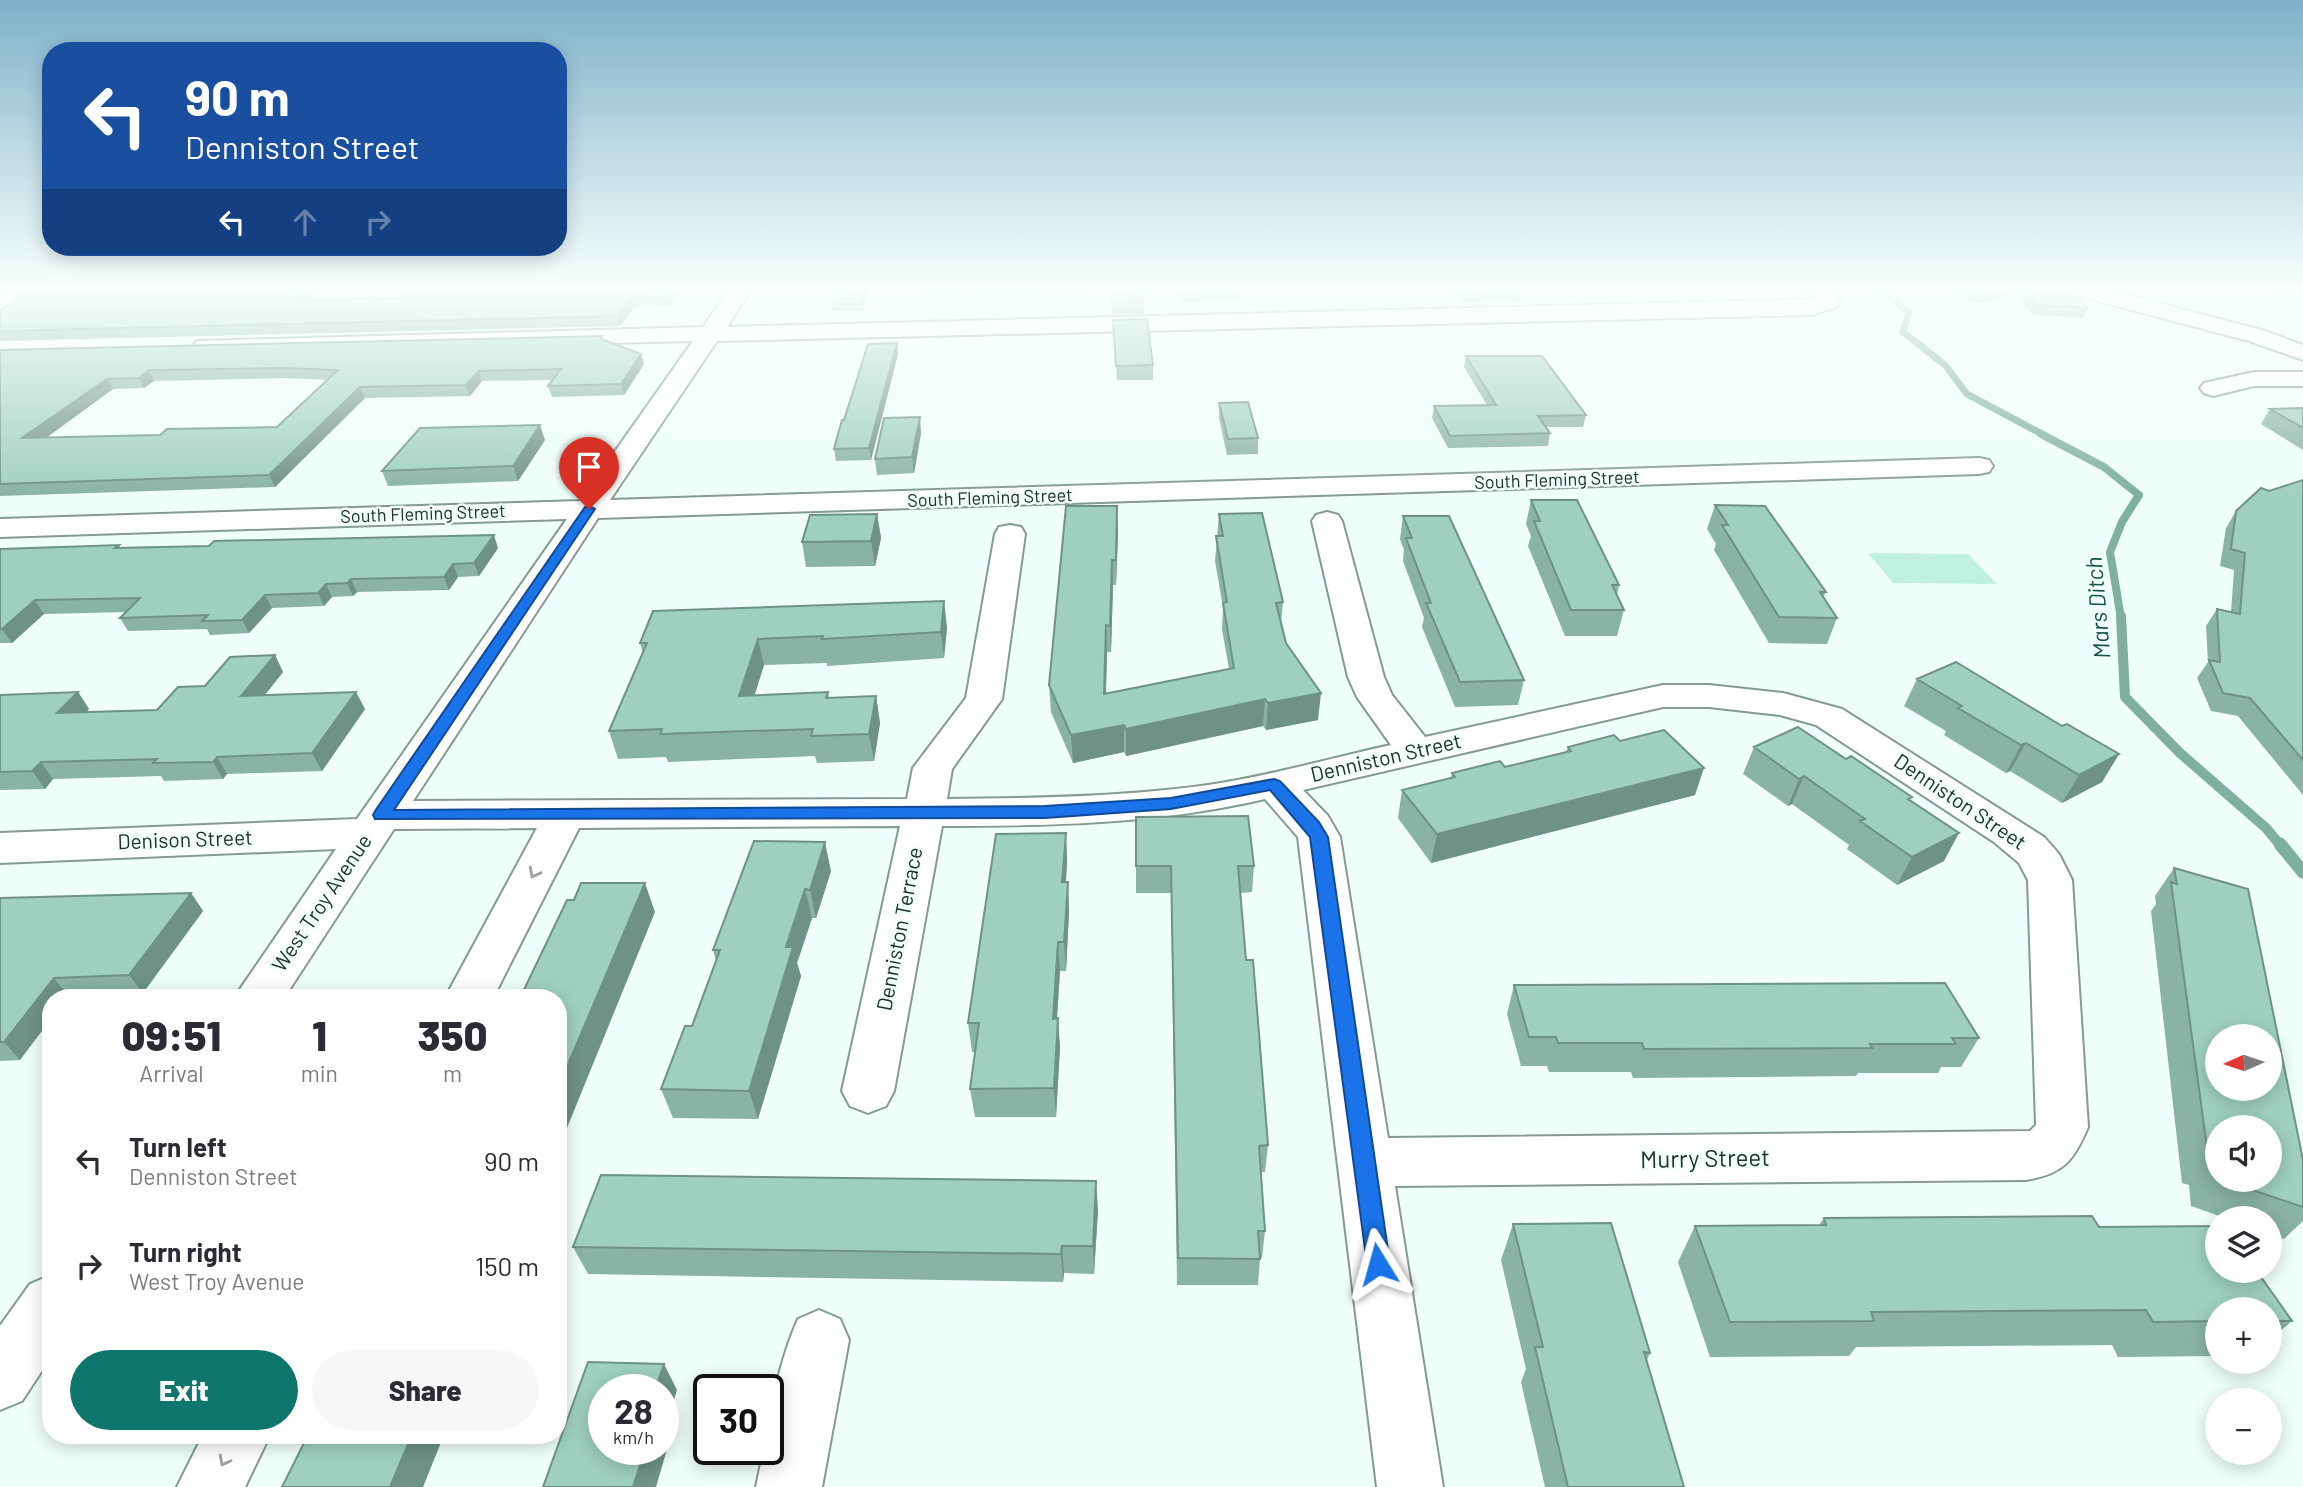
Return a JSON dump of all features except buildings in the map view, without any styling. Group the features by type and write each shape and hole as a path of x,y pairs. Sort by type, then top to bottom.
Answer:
{"street":[{"name":"West Troy Avenue","path":"264,989 694,357"},
{"path":"2213,388 2254,379 2303,379"},
{"name":"South Fleming Street","path":"0,527 1979,466"},
{"path":"1327,521 1366,677 1375,697 1415,750"},
{"name":"Denniston Terrace","path":"868,1091 933,768 984,699 1010,534"},
{"name":"Denniston Street","path":"376,824 566,813 1045,812 1146,806 1211,798 1663,696 1702,696 1783,704 1815,712 1839,723 2009,832 2032,849 2046,867 2050,880 2062,1127 2055,1144 2045,1152"},
{"path":"1274,784 1319,837 1410,1487"},
{"path":"474,989 566,813"},
{"name":"Denison Street","path":"0,848 376,824"},
{"name":"Murry Street","path":"1364,1162 2026,1156 2045,1152"},
{"path":"0,1379 42,1317"},
{"path":"789,1487 819,1340"},
{"path":"210,1487 233,1444"}],"green space":[{"path":"1868,553 1968,554 1997,584 1893,583"}],"waterway":[{"name":"Mars Ditch","path":"1935,357 1945,365 1967,394 2044,435"},
{"name":"Mars Ditch","path":"2041,434 2104,467 2139,495 2122,522 2110,552 2121,618"},
{"name":"Mars Ditch","path":"2121,616 2125,697 2180,753 2266,828 2281,846"},
{"name":"Mars Ditch","path":"2280,844 2303,872"}],"route":[{"path":"589,509 382,815 1045,812 1171,804 1244,792 1274,784 1319,837 1378,1264"}]}
